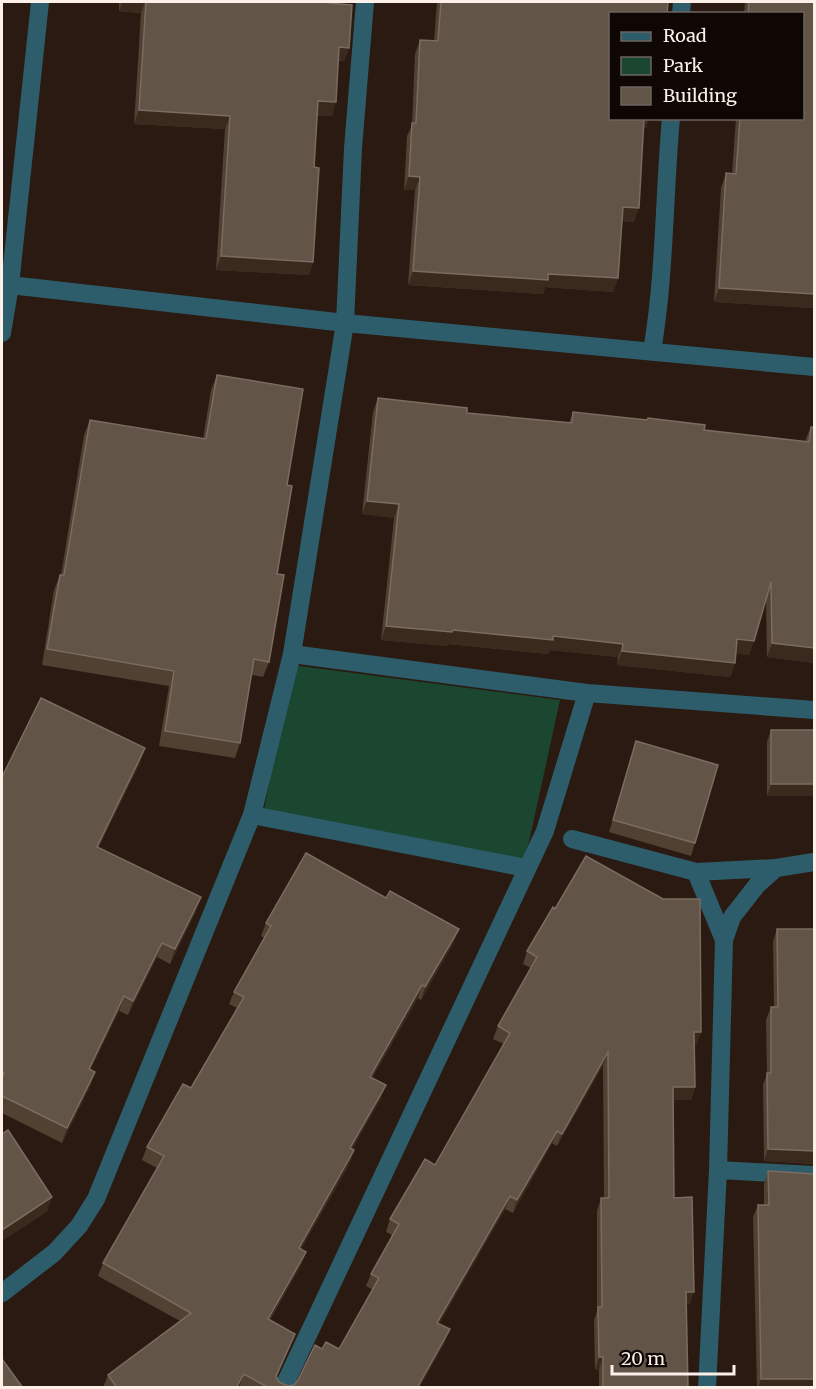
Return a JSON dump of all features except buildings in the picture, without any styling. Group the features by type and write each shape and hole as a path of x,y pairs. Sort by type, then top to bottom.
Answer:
{"street":[{"path":"2,333 10,285 40,2"},
{"path":"2,1293 54,1253 79,1226 96,1199 252,815 292,654 345,323 353,148 365,2"},
{"path":"652,351 657,323 671,120"},
{"path":"10,285 345,323 814,367"},
{"path":"292,654 587,693 814,710"},
{"path":"282,1388 544,831 587,693"},
{"path":"252,815 526,868"},
{"path":"572,839 696,872 776,868 814,862"},
{"path":"707,1388 718,1170 724,940 732,917 745,899 776,868"},
{"path":"696,872 724,940"},
{"path":"718,1170 814,1175"}],"green space":[{"path":"292,665 560,700 525,860 263,815"}]}
